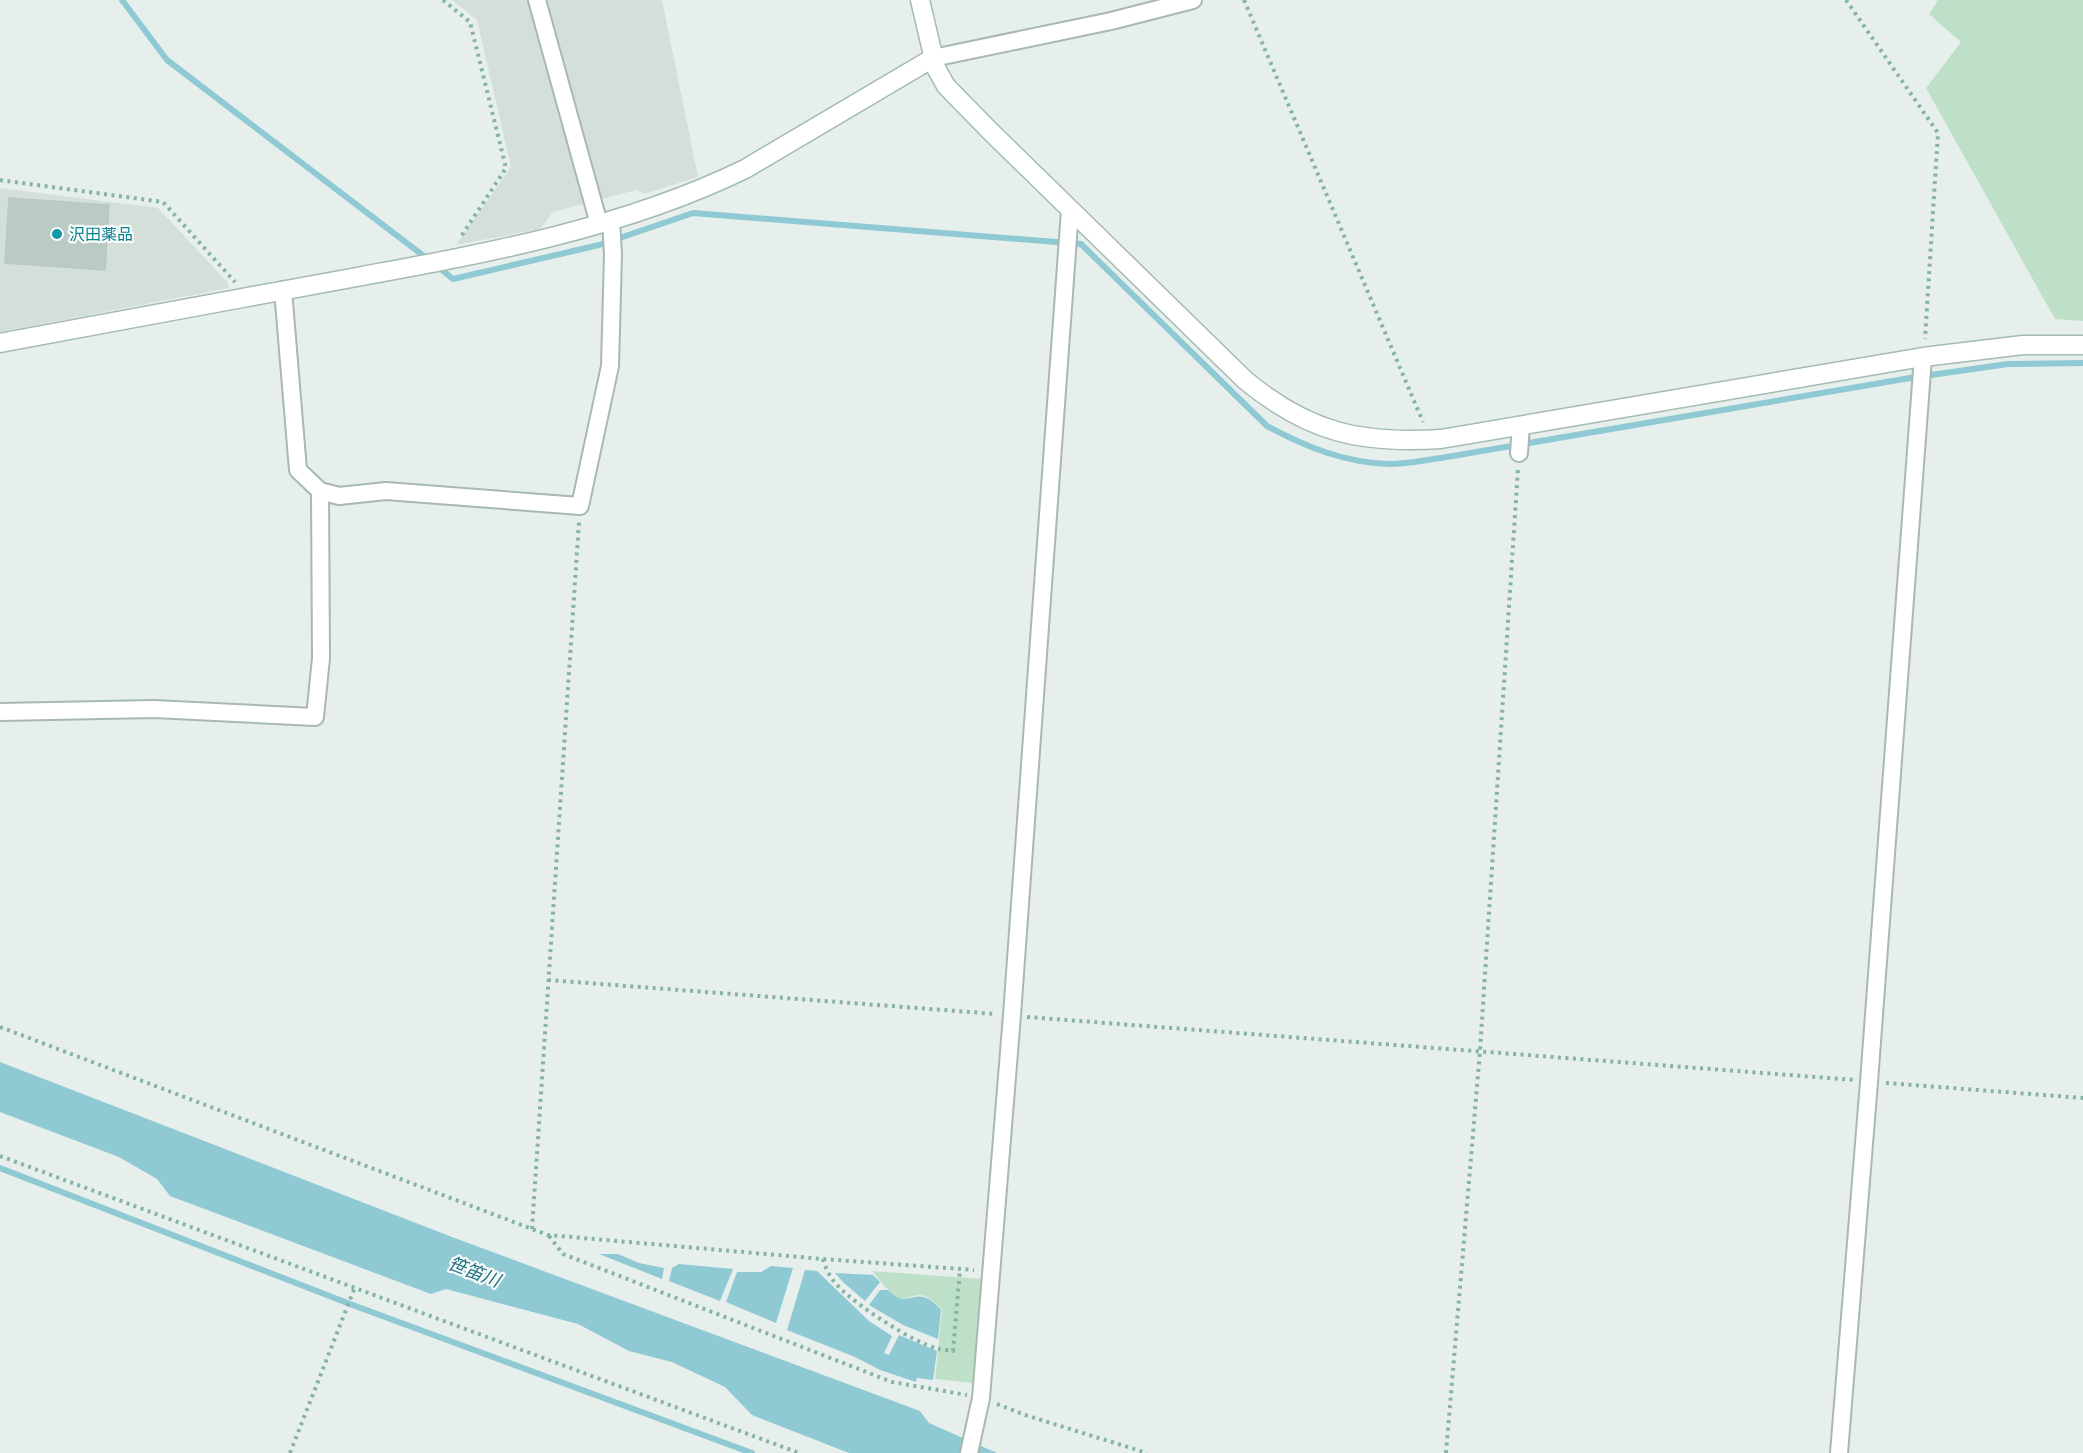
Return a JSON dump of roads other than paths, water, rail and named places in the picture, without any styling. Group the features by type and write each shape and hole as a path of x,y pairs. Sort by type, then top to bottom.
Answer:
{"street":[{"path":"283,290 298,470 320,491 339,496 386,491 580,506 610,366 613,254 607,226 537,0"},
{"path":"920,0 933,58 940,78 946,86 1245,380 1278,405 1314,423 1352,436 1404,441 1520,439 1922,370 2023,345 2083,345"},
{"path":"0,343 417,266 607,226 745,169 933,58 1111,21 1193,0"},
{"path":"969,1453 980,1401 1012,1015 1070,210"},
{"path":"1839,1453 1922,370"},
{"path":"0,712 154,709 315,717 321,658 320,491"}],"water":[{"name":"笹笛川","path":"0,1062 452,1237 920,1411 929,1423 997,1453 849,1453 752,1415 725,1387 672,1362 629,1351 578,1324 446,1289 431,1294 170,1196 157,1179 119,1157 0,1112"},
{"path":"599,1254 618,1254 639,1263 664,1268 662,1279"},
{"path":"679,1264 733,1269 720,1301 669,1281 672,1268"},
{"path":"771,1266 793,1268 776,1323 726,1302 737,1272 761,1272"},
{"path":"805,1270 817,1271 869,1321 892,1336 884,1353 889,1355 899,1335 937,1351 933,1380 917,1378 916,1382 880,1370 855,1357 787,1330"},
{"path":"835,1273 873,1275 880,1282 865,1301"},
{"path":"880,1290 888,1290 902,1299 925,1297 932,1301 941,1310 938,1339 903,1325 869,1305"}],"waterway":[{"path":"122,0 167,60 429,260"},
{"path":"437,266 453,279 599,245 693,213 1081,244 1267,426 1296,441 1326,452 1373,463 1409,463 1910,378 2008,364 2083,363"},
{"path":"0,1168 350,1304 752,1453"}],"place":[{"name":"沢田薬品","path":"57,234"}]}
